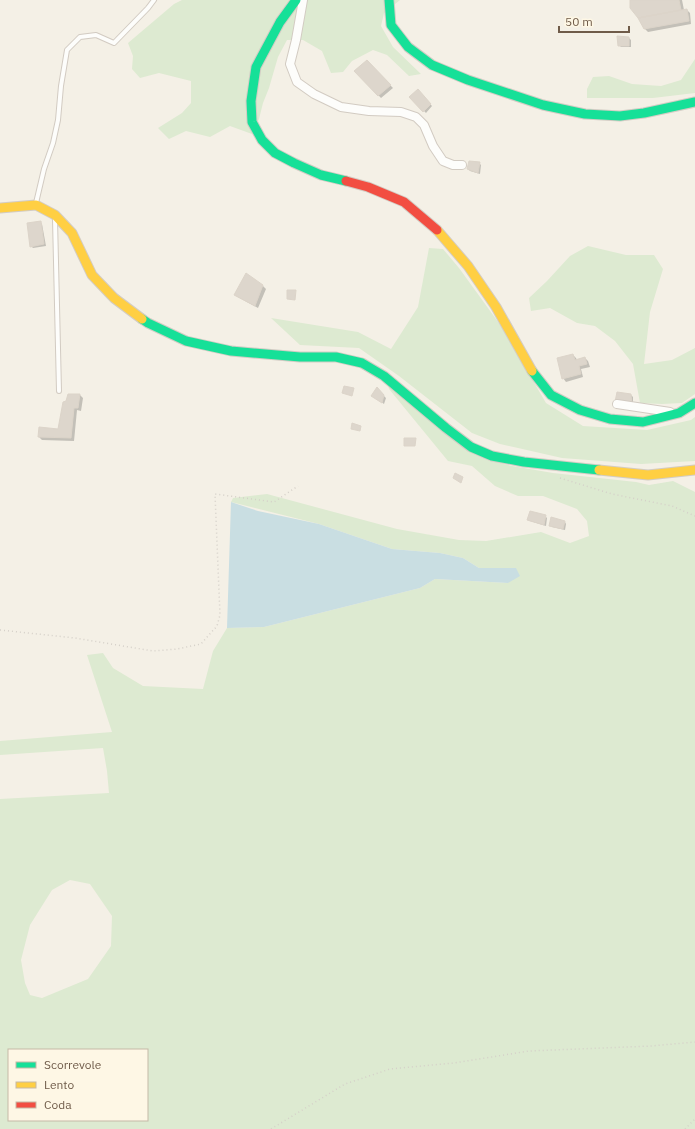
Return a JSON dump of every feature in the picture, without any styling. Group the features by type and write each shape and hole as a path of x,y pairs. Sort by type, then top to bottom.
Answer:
{"main road":[{"path":"296,0 280,22 256,67 251,101 252,122 262,140 276,153 307,169 321,175 368,187 404,202 435,227 468,266 492,301 533,373 551,395 580,410 610,419 643,422 679,413 695,404"},
{"path":"389,0 391,25 408,47 432,65 468,80 543,105 585,114 620,116 644,113 695,102"},
{"path":"0,208 36,205 55,215 72,233 92,275 114,298 148,323 186,341 231,351 300,357 336,357 362,363 384,376 471,447 492,456 524,462 648,475 695,470"}],"street":[{"path":"304,0 290,64 296,82 314,94 341,107 370,111 401,112 416,117 424,125 433,146 443,161 453,165 462,165"},
{"path":"617,404 679,413"}],"lane":[{"path":"36,205 44,168 54,143 67,50 80,37 96,35 114,43 154,0"},
{"path":"55,215 59,392"}],"path":[{"path":"555,476 612,494 672,506 695,516"},
{"path":"0,630 75,638 152,651 177,649 201,644 217,626 220,615 215,494 274,502 298,486"},
{"path":"272,1129 345,1084 390,1069 454,1063 529,1051 651,1046 695,1042"},
{"path":"685,1129 695,1119"}],"green space":[{"path":"182,0 400,0 384,13 381,26 393,47 421,74 409,76 387,55 373,50 352,61 343,72 331,73 322,51 303,40 287,40 278,57 259,119 252,134 230,126 210,137 186,131 169,139 158,128 182,113 191,103 191,81 159,73 140,78 132,69 133,56 128,43 174,4"},
{"path":"695,59 695,93 653,98 587,98 587,89 593,77 609,76 632,84 661,86 681,80"},
{"path":"588,246 626,255 654,255 663,269 650,312 644,364 672,360 695,348 695,394 682,403 640,403 633,364 615,341 595,326 577,323 550,308 531,311 529,298 570,256"},
{"path":"429,248 443,249 459,268 501,326 546,403 583,426 647,430 691,420 695,417 695,461 641,464 562,458 500,444 472,433 399,376 359,348 300,345 271,318 358,332 391,349 418,307"},
{"path":"388,384 488,460 553,473 636,482 649,485 673,481 695,492 695,1129 0,1129 0,799 109,793 103,748 0,755 0,741 112,732 87,655 103,653 113,668 143,686 203,689 213,651 227,628 264,627 420,588 435,579 508,583 516,568 479,568 463,558 440,553 392,549 319,524 231,502 233,498 267,494 397,529 459,540 486,541 541,532 570,543 589,536 587,521 577,509 543,496 518,496 495,486 472,466 448,461 389,389","holes":["70,880 90,884 112,916 111,946 88,979 42,998 30,995 25,983 21,960 30,925 52,890"]}],"shaded area":[{"path":"231,502 258,511 319,524 392,549 440,553 463,558 479,568 516,568 520,576 508,583 435,579 420,588 264,627 227,628"}],"building":[{"path":"630,0 679,0 681,10 638,18 630,8"},
{"path":"687,9 689,21 644,29 638,18"},
{"path":"617,36 629,37 629,46 618,46"},
{"path":"367,60 391,85 378,96 354,71"},
{"path":"418,89 431,104 423,112 409,97"},
{"path":"469,161 480,162 478,173 467,169"},
{"path":"41,221 44,244 30,247 27,223"},
{"path":"246,273 263,285 255,306 234,295"},
{"path":"287,290 296,290 295,300 287,299"},
{"path":"573,354 575,360 585,357 587,364 579,366 581,374 562,379 557,358"},
{"path":"344,386 354,388 352,396 342,393"},
{"path":"377,387 384,395 382,403 371,396"},
{"path":"617,392 631,394 632,405 615,402"},
{"path":"68,394 80,394 78,408 74,408 71,438 38,437 39,427 58,429 63,402 66,401"},
{"path":"352,423 361,426 360,431 351,429"},
{"path":"404,438 416,438 415,446 404,446"},
{"path":"455,473 463,477 461,483 453,478"},
{"path":"530,511 546,515 544,525 527,520"},
{"path":"551,517 565,521 563,529 549,526"}],"traffic: fast":[{"path":"296,0 280,22 256,67 251,101 252,122 262,140 275,153 321,175 346,181"},
{"path":"389,0 391,25 408,47 432,65 468,80 543,105 585,114 620,116 644,113 695,102"},
{"path":"142,319 186,341 231,351 300,357 336,357 362,363 384,376 471,447 492,456 524,462 599,470"},
{"path":"532,371 551,395 580,410 610,419 643,422 679,413 695,403"}],"traffic: slow":[{"path":"0,208 36,205 55,215 72,233 92,275 114,298 142,319"},
{"path":"437,230 468,266 496,307 532,371"},
{"path":"599,470 648,475 695,470"}],"traffic: jam":[{"path":"346,181 368,187 404,202 437,230"}]}
